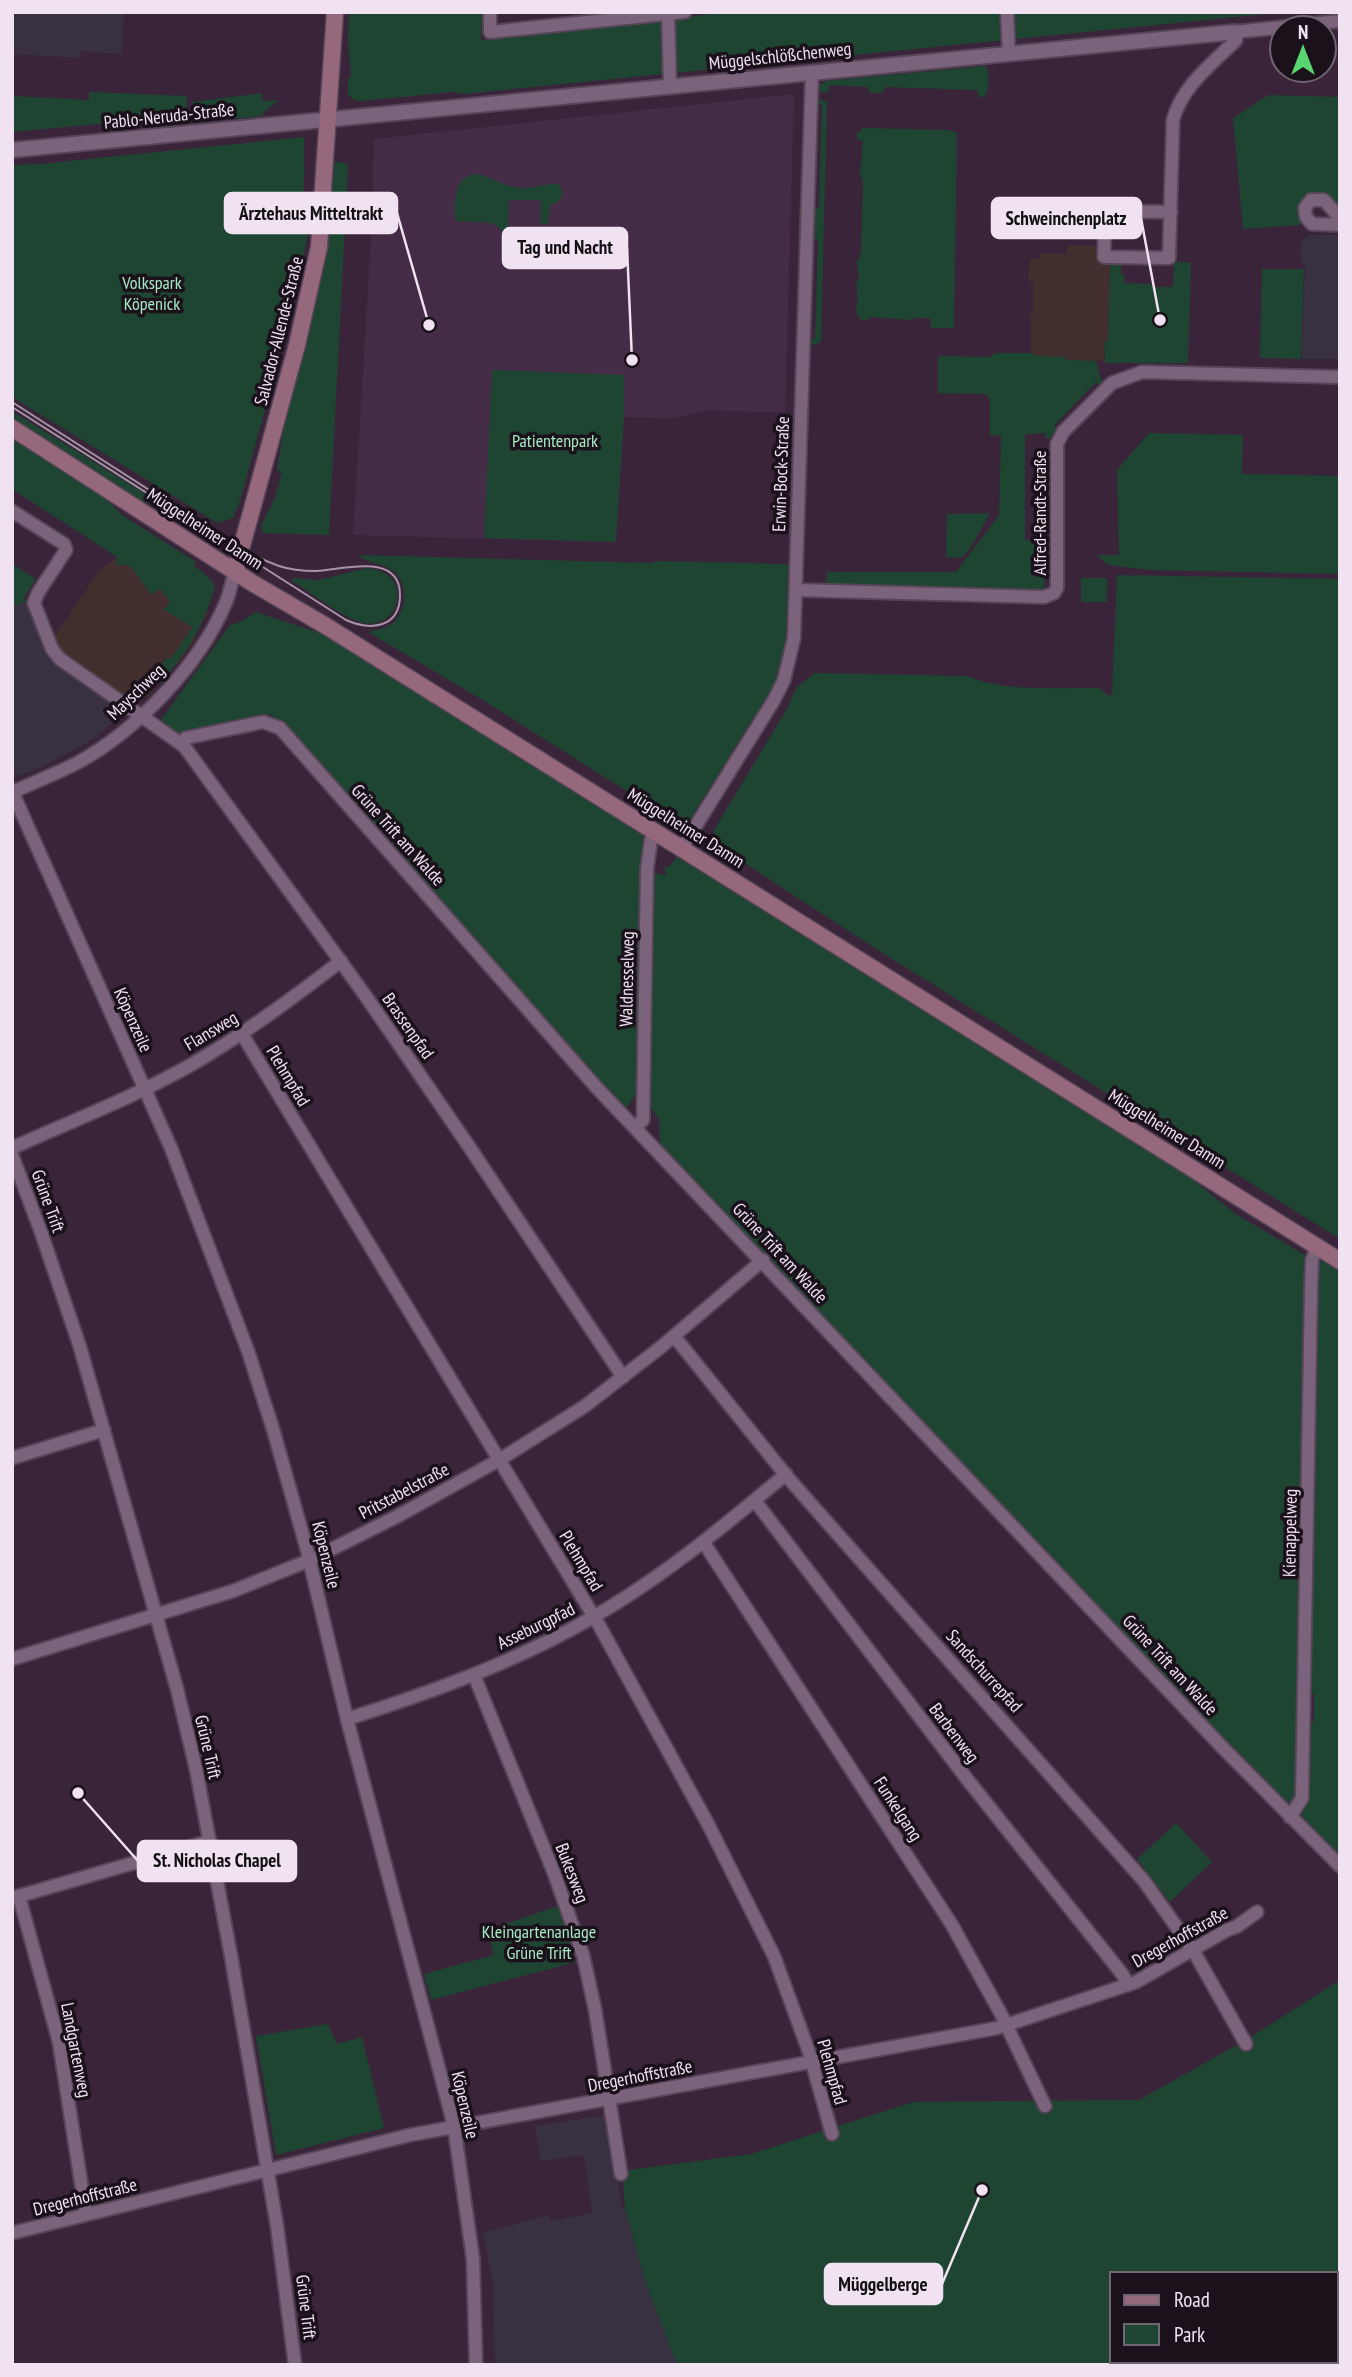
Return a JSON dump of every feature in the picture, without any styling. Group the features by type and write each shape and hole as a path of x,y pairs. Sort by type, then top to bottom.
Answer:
{"main road":[{"name":"Salvador-Allende-Straße","path":"235,571 297,345 316,260 330,118 335,12"},
{"name":"Müggelheimer Damm","path":"12,428 235,571 1340,1261"}],"street":[{"path":"489,12 490,32 685,12"},
{"path":"1007,12 1009,54"},
{"path":"668,13 670,87"},
{"name":"Müggelschlößchenweg","path":"330,118 1340,21"},
{"path":"1171,212 1105,211 1104,257 1169,258 1171,212 1173,120 1186,90 1236,40 1235,32"},
{"name":"Erwin-Bock-Straße","path":"682,848 784,680 794,638 812,72"},
{"name":"Pablo-Neruda-Straße","path":"12,150 37,150 330,118"},
{"path":"1340,218 1324,200 1311,200 1306,208 1306,217 1312,224 1340,225"},
{"name":"Alfred-Randt-Straße","path":"796,590 1044,597 1054,593 1057,588 1057,444 1063,432 1112,383 1142,372 1340,377"},
{"path":"12,510 64,544 66,550 37,593 34,603 52,649 60,659 140,716"},
{"name":"Mayschweg","path":"12,792 82,760 140,716 168,689 200,649 226,602 235,571"},
{"name":"Brassenpfad","path":"140,716 180,742 341,961 623,1377"},
{"name":"Grüne Trift am Walde","path":"180,742 186,738 263,722 280,728 597,1088 1290,1817 1340,1866"},
{"name":"Köpenzeile","path":"12,792 145,1089 205,1233 274,1431 310,1560 347,1719 454,2126 473,2259 476,2365"},
{"name":"Waldnesselweg","path":"636,1126 643,1120 647,869 650,839 655,831"},
{"name":"Flansweg","path":"12,1148 79,1120 196,1062 242,1034 341,961"},
{"name":"Plehmpfad","path":"242,1034 593,1617 711,1829 760,1925 786,1986 832,2134"},
{"name":"Grüne Trift","path":"12,1154 66,1304 104,1430 188,1738 210,1841 281,2251 295,2365"},
{"name":"Kienappelweg","path":"1290,1817 1302,1798 1311,1290 1312,1260 1317,1247"},
{"name":"Pritstabelstraße","path":"12,1659 233,1591 310,1560 398,1516 499,1460 566,1418 623,1377 763,1260"},
{"name":"Sandschurrepfad","path":"674,1336 786,1474 1117,1847 1163,1905 1193,1950 1246,2044"},
{"path":"12,1458 104,1430"},
{"name":"Asseburgpfad","path":"347,1719 474,1675 529,1651 593,1617 704,1543 786,1474"},
{"name":"Barbenweg","path":"755,1501 955,1763 1124,1975 1127,1985"},
{"name":"Funkelgang","path":"704,1543 930,1891 1007,2026 1045,2106"},
{"name":"Bukesweg","path":"474,1675 554,1873 583,1955 595,2009 621,2174"},
{"path":"15,1897 210,1841"},
{"name":"Landgartenweg","path":"15,1897 59,2042 86,2214"},
{"name":"Dregerhoffstraße","path":"12,2233 389,2139 1007,2026 1127,1985 1236,1927 1257,1912"}],"shaded area":[{"path":"13,12 124,12 122,54 80,51 78,58 12,54"},
{"path":"794,94 785,413 707,410 674,418 624,417 616,542 353,535 371,240 374,139"},
{"path":"1309,235 1340,235 1340,359 1302,359 1305,266 1301,260 1301,242"},
{"path":"1067,246 1100,246 1099,264 1110,264 1108,342 1104,342 1104,361 1066,360 1066,357 1031,353 1030,312 1033,312 1033,282 1028,281 1030,259 1040,259 1040,254 1067,254"},
{"path":"117,557 208,614 196,632 194,641 178,663 148,696 140,701 131,700 62,654 53,639 99,571"},
{"path":"26,602 44,651 50,659 123,713 95,738 42,767 19,776 12,773 12,607"},
{"path":"608,2115 622,2208 625,2208 645,2281 677,2365 495,2365 493,2283 483,2233 549,2215 551,2221 592,2213 584,2155 541,2161 535,2126"}],"green space":[{"path":"349,12 482,12 481,40 729,12 1286,12 464,94 452,92 355,101 348,94 348,80 351,76"},
{"path":"986,66 989,82 984,97 979,97 977,90 885,87 882,93 870,93 868,87 830,85 827,93 818,92 815,88 825,81"},
{"path":"89,92 187,96 186,116 12,132 12,96 89,100"},
{"path":"262,93 262,101 279,100 263,113 263,116 210,121 203,114 192,115 192,102"},
{"path":"1268,95 1340,97 1340,210 1322,192 1318,192 1309,197 1300,209 1300,225 1243,229 1233,118"},
{"path":"820,99 827,102 821,342 813,345 808,340 815,338 818,240 811,239 812,208 819,208 822,105 815,103"},
{"path":"861,128 957,132 954,328 931,328 930,318 913,320 868,317 868,320 860,320 860,316 857,316 856,282 859,281 857,260 861,251 863,186 860,176 863,141 857,140 857,132 861,132"},
{"name":"Volkspark Köpenick","path":"304,137 304,193 309,223 308,235 286,333 240,501 233,518 217,523 12,397 12,165"},
{"path":"335,161 347,164 348,167 329,535 263,533 261,526 274,500 282,472 277,470 290,387 318,293 316,287 330,216"},
{"path":"472,174 520,188 559,184 562,195 560,200 550,205 548,224 541,224 541,200 509,200 508,232 503,232 493,223 455,221 458,188 461,182"},
{"path":"1106,259 1121,260 1124,283 1152,284 1152,287 1173,287 1174,261 1191,263 1188,363 1105,363 1110,264 1105,264"},
{"path":"1262,269 1304,269 1301,359 1260,358"},
{"path":"995,353 1031,353 1066,357 1066,360 1096,361 1102,381 1101,387 1096,382 1054,426 1059,430 1056,437 1046,439 1046,433 1025,434 1025,540 1045,540 1044,591 826,585 827,572 956,572 999,515 1001,436 990,435 990,399 985,394 938,393 938,356 991,357"},
{"name":"Patientenpark","path":"492,370 624,375 616,542 484,538"},
{"path":"12,411 150,497 146,505 12,421"},
{"path":"1149,433 1243,435 1242,474 1340,476 1340,574 1150,570 1107,564 1097,555 1119,555 1117,470"},
{"path":"12,439 103,496 122,515 196,562 194,566 206,574 215,586 206,614 194,638 160,684 156,673 167,657 171,659 192,627 163,609 171,602 160,589 152,595 131,567 116,565 117,557 12,489"},
{"path":"990,513 962,558 946,557 947,514"},
{"path":"358,555 784,564 788,566 785,658 774,693 753,718 685,828 481,699 368,632 385,628 396,620 403,606 404,590 393,571"},
{"path":"12,564 36,579 24,598 26,602 12,607"},
{"path":"367,568 383,572 393,581 397,591 397,602 392,613 371,624 357,621 332,608 292,581 293,578 319,580"},
{"path":"1117,575 1340,579 1340,1239 870,945 714,843 714,830 788,707 796,688 814,673 968,676 1015,687 1099,688 1109,696 1112,694"},
{"path":"1081,578 1107,578 1107,602 1081,602"},
{"path":"256,612 323,634 643,833 640,899 640,1090 624,1110 271,714 178,735 160,721 230,625"},
{"path":"676,857 741,893 1184,1173 1236,1214 1308,1257 1298,1793 1292,1805 1288,1806 660,1147 659,1119 648,1104 651,876 656,873 667,876 664,867 669,867"},
{"path":"1323,1260 1340,1270 1340,1858 1303,1823 1302,1810 1307,1794 1310,1729 1314,1718 1314,1695 1308,1688 1316,1265"},
{"path":"1176,1823 1212,1862 1170,1902 1137,1859"},
{"name":"Kleingartenanlage Grüne Trift","path":"558,1906 576,1962 431,2000 424,1974 494,1955 487,1930"},
{"path":"1340,1980 1340,2365 677,2365 645,2281 625,2208 622,2171 751,2154 913,2102 1139,2100 1251,2037"},
{"path":"328,2024 337,2044 362,2037 384,2128 276,2155 256,2036"}],"waterway":[{"path":"1213,2365 1219,2363"}],"tram line":[{"path":"12,402 229,541 266,561 302,570 367,566 390,573 397,581 400,595 395,614 390,620 374,626 346,620 12,407"}],"place":[{"name":"Schweinchenplatz","path":"1160,320"},
{"name":"Ärztehaus Mitteltrakt","path":"429,325"},
{"name":"Tag und Nacht","path":"632,360"},
{"name":"St. Nicholas Chapel","path":"78,1793"},
{"name":"Müggelberge","path":"982,2190"}]}
